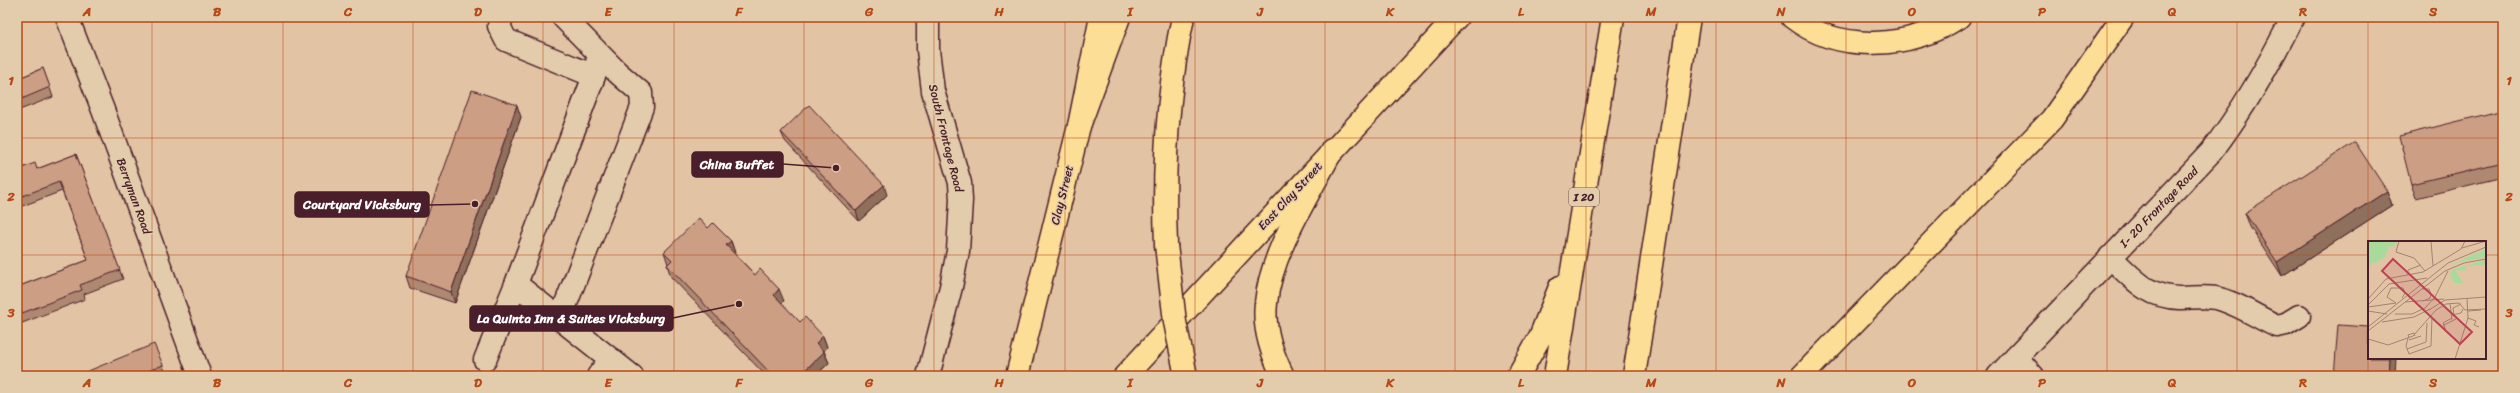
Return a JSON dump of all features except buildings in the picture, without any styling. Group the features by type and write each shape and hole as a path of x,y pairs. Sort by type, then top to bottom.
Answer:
{"main road":[{"path":"1079,126 1102,17"},
{"name":"Clay Street","path":"1017,376 1079,126 1119,17"},
{"path":"1183,17 1175,54 1164,183 1166,245 1175,322 1186,376"},
{"name":"East Clay Street","path":"1125,376 1332,150 1457,17"},
{"name":"I 20","path":"1555,376 1613,17"},
{"path":"1634,376 1689,17"},
{"path":"1792,17 1823,34 1851,42 1880,43 1900,41 1927,34 1959,17"},
{"path":"1802,376 2052,119 2124,17"},
{"path":"1283,376 1273,357 1266,323 1265,304 1270,277 1288,235 1332,150"},
{"path":"1518,376 1540,337 1575,249"}],"street":[{"name":"Berryman Road","path":"67,17 103,110 200,376"},
{"path":"502,17 499,26 506,40 594,76"},
{"path":"560,319 642,107 641,93 599,54 564,17"},
{"name":"I- 20 Frontage Road","path":"1998,376 2110,257 2180,186 2230,127 2270,64 2293,17"},
{"name":"South Frontage Road","path":"926,18 933,91 960,183 962,200 954,273 928,376"},
{"path":"485,360 516,284 594,76 599,54"},
{"path":"2110,257 2144,289 2155,294 2168,297 2214,298 2228,301 2277,326 2286,324 2299,316"},
{"path":"516,284 632,376"},
{"path":"2016,357 2033,376"},
{"path":"598,376 611,360"}],"place":[{"name":"China Buffet","path":"836,168"},
{"name":"Courtyard Vicksburg","path":"475,204"},
{"name":"La Quinta Inn & Suites Vicksburg","path":"739,304"}]}
